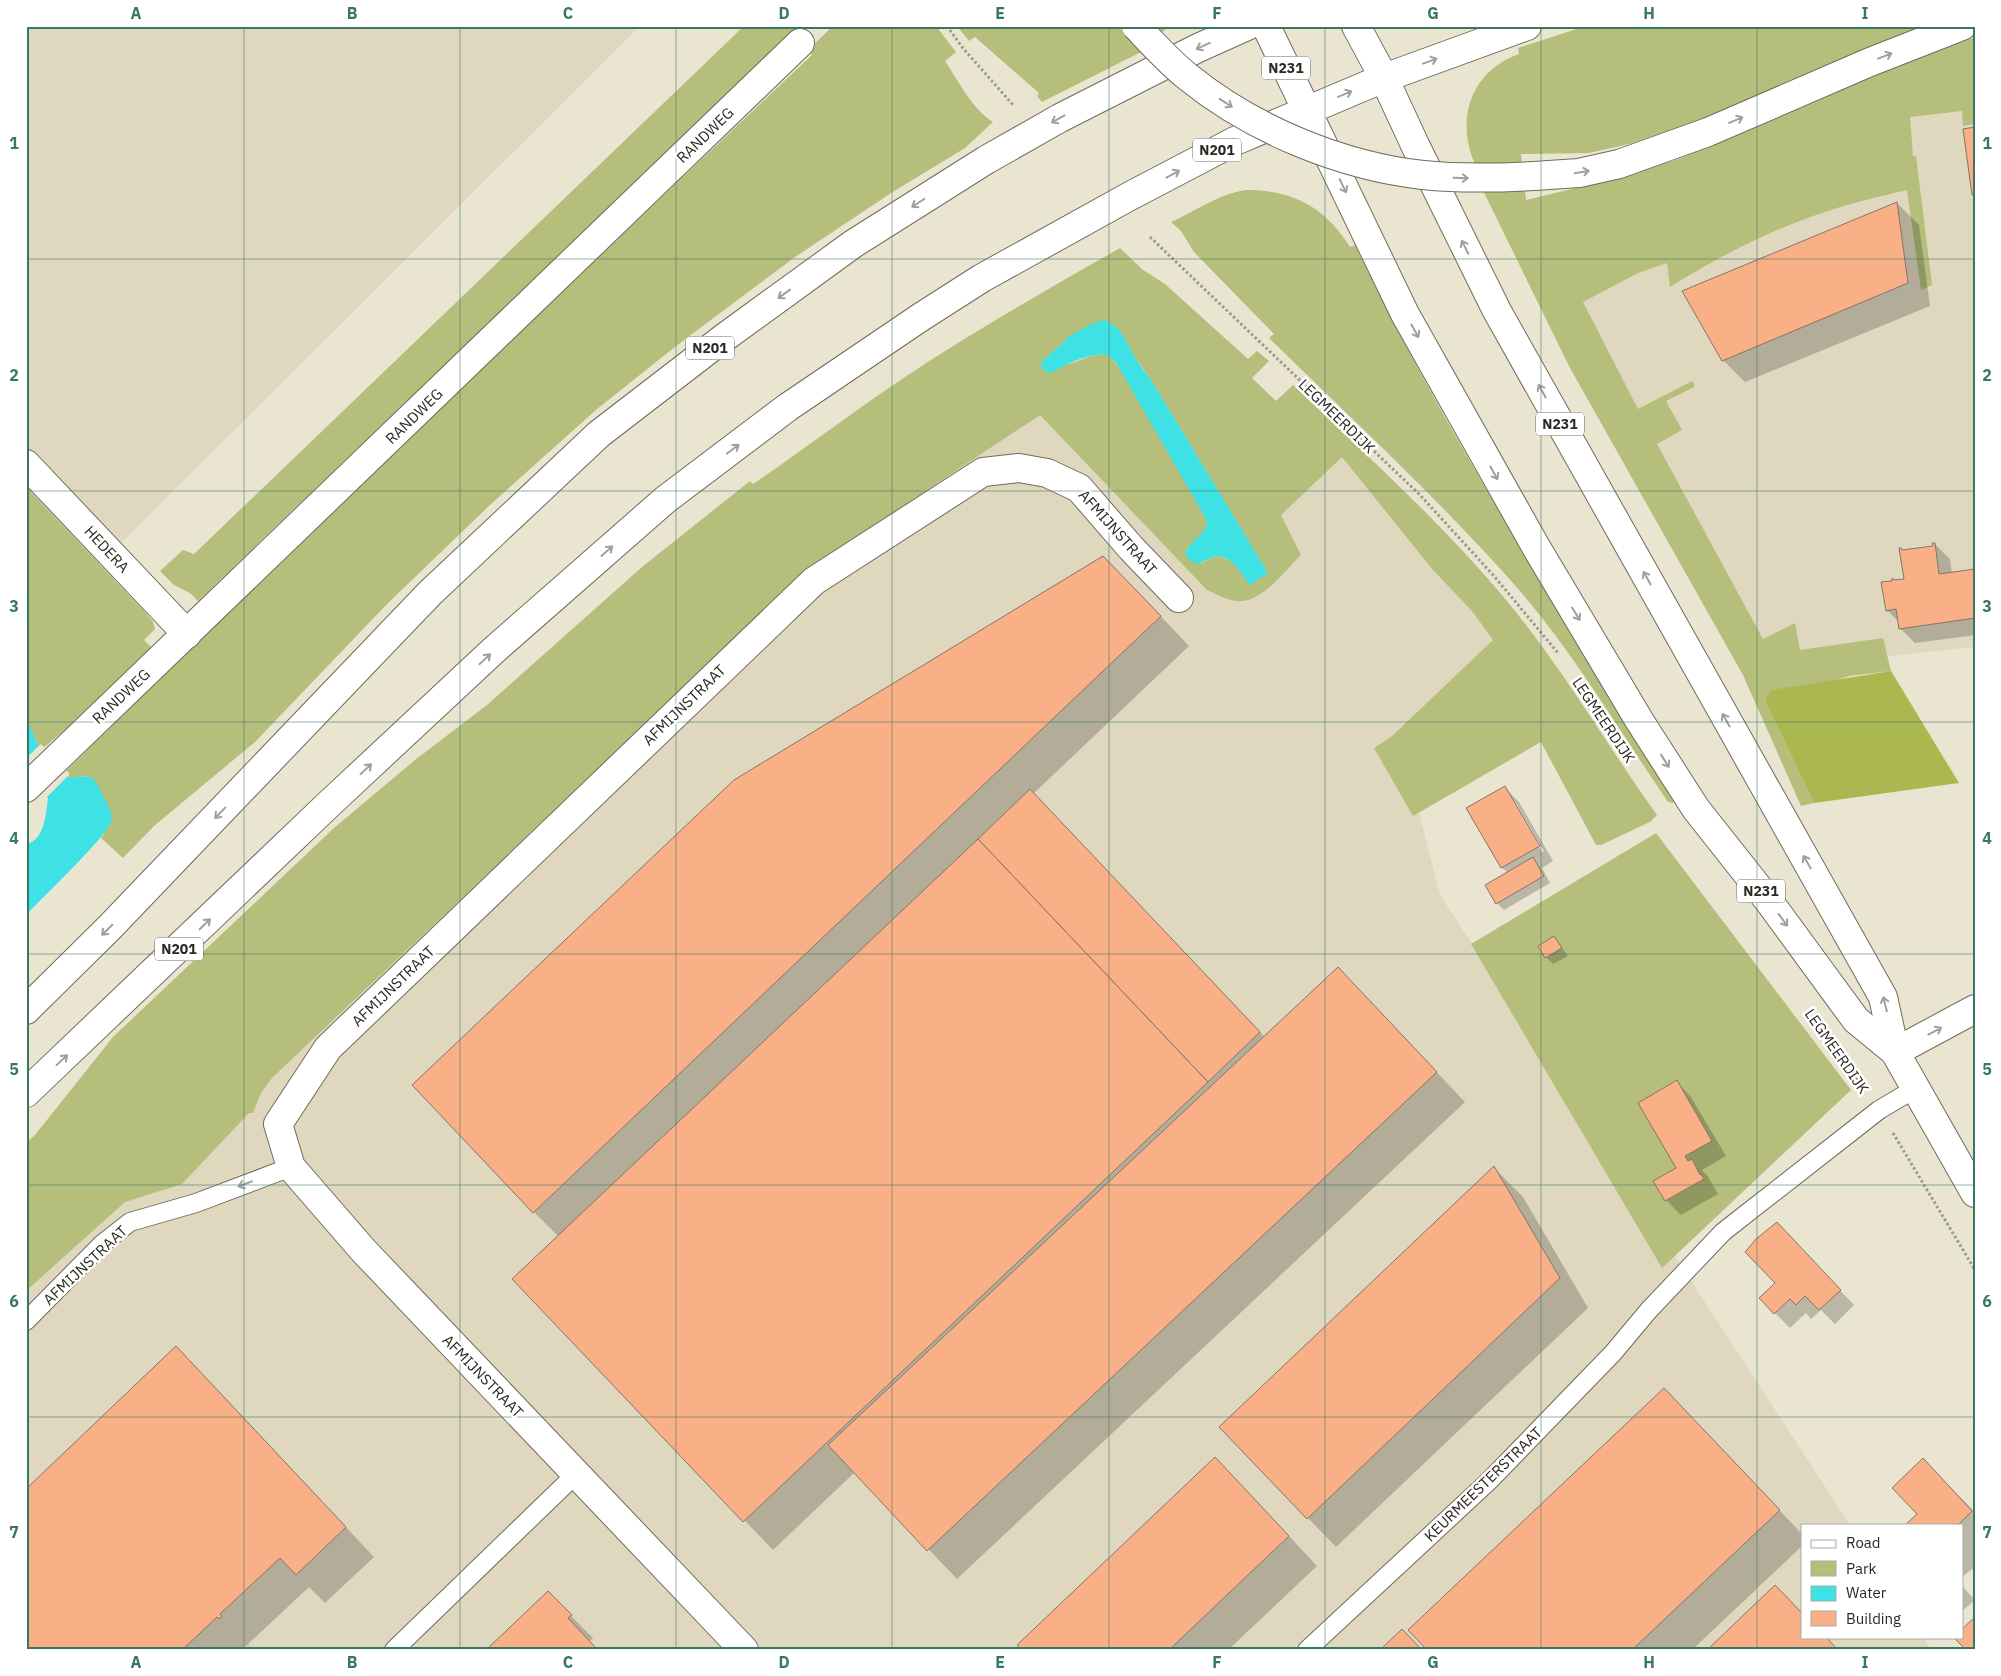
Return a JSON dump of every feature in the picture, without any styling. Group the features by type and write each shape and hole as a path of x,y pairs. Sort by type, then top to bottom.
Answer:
{"main road":[{"path":"1136,26 1188,78 1258,124 1314,148 1359,162 1422,175 1492,178 1579,173 1619,164 1708,132 1870,62 1962,26"},
{"name":"N201","path":"26,1010 110,927 430,594 599,434 725,337 853,244 978,165 1060,118 1198,48 1247,26"},
{"name":"LEGMEERDIJK","path":"1266,26 1405,314 1536,547 1640,720 1696,809 1768,900 1856,1020 1896,1052"},
{"name":"LEGMEERDIJK","path":"1356,26 1384,78 1416,147 1498,311 1883,998 1896,1052 1975,1193"},
{"name":"N201","path":"26,1093 337,796 494,650 665,500 788,407 982,278 1122,200 1235,141 1384,78 1527,26"},
{"name":"RANDWEG","path":"26,788 800,43"},
{"name":"HEDERA","path":"26,464 187,634"},
{"name":"AFMIJNSTRAAT","path":"744,1650 363,1250 291,1167 278,1124 328,1048 814,581 983,472 1019,468 1047,472 1079,488 1131,548 1179,598"},
{"path":"1896,1052 1975,1009"}],"lane":[{"name":"KEURMEESTERSTRAAT","path":"1307,1650 1490,1480 1613,1353 1650,1310 1724,1232 1879,1110 1916,1088"},
{"name":"AFMIJNSTRAAT","path":"26,1321 102,1244 130,1222 196,1203 291,1167"},
{"path":"394,1650 576,1474"}],"path":[{"path":"947,26 962,47 1014,106"},
{"name":"LEGMEERDIJK","path":"1150,237 1420,495 1494,576 1561,657"},
{"name":"LEGMEERDIJK","path":"1833,1045 1879,1110 1975,1270"}],"shaded area":[{"path":"26,26 640,26 46,618 26,596"},
{"path":"1975,74 1975,647 1764,669 1538,235"},
{"path":"1103,282 1343,446 1508,638 1404,754 1440,895 1849,1524 1801,1524 1801,1638 1924,1638 1931,1650 26,1650 26,1272"}],"green space":[{"path":"744,26 805,26 795,36 791,33 198,601 190,593 174,585 160,571 183,550 194,554"},
{"path":"833,26 936,26 956,52 945,61 973,103 993,122 965,148 891,193 795,257 680,343 597,409 490,505 389,602 255,742 154,826 123,858 101,838 111,823 88,776 70,778 65,772 250,591 812,55 808,50"},
{"path":"957,26 1120,26 1124,29 1128,26 1168,26 1147,49 1042,102 1037,96 1039,93 975,37 969,41"},
{"path":"1586,26 1926,26 1700,120 1629,144 1589,153 1521,154 1526,200 1601,182 1676,160 1883,72 1975,37 1975,124 1963,126 1962,111 1910,117 1913,156 1916,156 1932,285 1921,290 1907,190 1843,206 1782,228 1706,265 1670,287 1667,263 1638,273 1583,302 1638,409 1692,381 1694,383 1694,387 1666,401 1682,430 1657,444 1763,639 1795,623 1800,650 1883,638 1891,671 1850,676 1765,701 1814,803 1801,806 1743,675 1570,368 1471,166 1475,164 1469,147 1467,114 1479,84 1489,72 1519,54 1518,48"},
{"path":"1246,190 1279,193 1306,203 1330,221 1350,247 1355,245 1428,387 1467,457 1675,799 1673,803 1668,802 1579,668 1520,591 1429,494 1269,338 1274,334 1194,252 1181,231 1171,222 1225,195"},
{"path":"1120,248 1143,270 1165,284 1248,359 1257,351 1269,361 1252,378 1276,401 1293,385 1403,490 1482,572 1547,653 1657,815 1650,822 1601,845 1596,845 1541,742 1413,816 1374,748 1391,737 1493,640 1472,611 1433,570 1342,457 1281,515 1301,555 1264,592 1246,601 1236,601 1207,590 1040,415 811,567 272,1078 261,1093 253,1113 249,1113 182,1184 125,1202 26,1291 26,1143 35,1135 113,1037 334,828 415,760 487,705 642,567 750,481 753,484 926,363","holes":["1124,337 1136,359 1150,378 1268,573 1232,562 1220,556 1202,563 1186,549 1204,532 1207,525 1205,517 1143,404 1117,364 1108,356 1103,355 1092,356 1064,365 1041,362 1066,340"]},
{"path":"26,487 144,611 153,622 155,629 144,640 151,647 66,729 42,749 38,745 26,718"},
{"path":"1891,671 1959,783 1814,803 1765,701 1771,690"},
{"path":"1656,833 1851,1090 1662,1268 1471,944"}],"water":[{"path":"1103,320 1115,326 1123,336 1268,573 1250,585 1235,565 1226,558 1214,557 1195,564 1185,555 1186,551 1207,525 1205,517 1113,360 1104,355 1097,355 1080,359 1051,373 1042,368 1041,362 1066,338"},
{"path":"26,718 38,745 70,778 87,776 93,779 109,808 112,819 107,829 73,868 26,915 26,844 37,838 41,832 48,798 26,775"}],"pier":[{"path":"41,744 70,774 46,798 26,779 26,758"}],"building":[{"path":"1975,127 1975,195 1972,195 1963,129"},
{"path":"1897,202 1908,283 1722,361 1682,291"},
{"path":"1932,543 1935,543 1939,574 1975,569 1975,618 1899,629 1896,609 1886,611 1881,582 1892,581 1891,579 1904,579 1899,548 1902,550 1933,546"},
{"path":"1103,556 1161,616 533,1213 412,1085 734,780"},
{"path":"1505,786 1540,846 1501,868 1466,808"},
{"path":"1030,789 1260,1032 1208,1082 978,839"},
{"path":"978,839 1208,1082 743,1522 512,1279"},
{"path":"1533,857 1544,876 1496,904 1485,885"},
{"path":"1554,936 1562,948 1545,958 1538,946"},
{"path":"1338,967 1437,1072 927,1551 828,1445"},
{"path":"1677,1080 1712,1141 1685,1156 1688,1161 1692,1159 1704,1179 1665,1201 1653,1181 1676,1168 1638,1103"},
{"path":"1494,1166 1560,1278 1307,1519 1219,1427"},
{"path":"1777,1222 1841,1290 1819,1310 1805,1296 1796,1305 1790,1299 1774,1314 1759,1298 1775,1283 1745,1252 1756,1239"},
{"path":"176,1346 346,1527 296,1575 280,1558 220,1614 222,1616 219,1619 217,1617 182,1650 26,1650 26,1489"},
{"path":"1664,1388 1780,1510 1632,1650 1427,1650 1408,1630"},
{"path":"1215,1457 1289,1536 1169,1650 1022,1650 1017,1645"},
{"path":"1923,1458 1972,1511 1959,1524 1906,1524 1917,1514 1892,1488"},
{"path":"1775,1585 1801,1612 1801,1638 1827,1638 1838,1650 1707,1650"},
{"path":"548,1591 572,1615 568,1618 598,1650 486,1650"},
{"path":"1975,1617 1975,1650 1966,1650 1954,1638 1964,1638 1964,1627"},
{"path":"1402,1629 1422,1650 1380,1650"}]}
